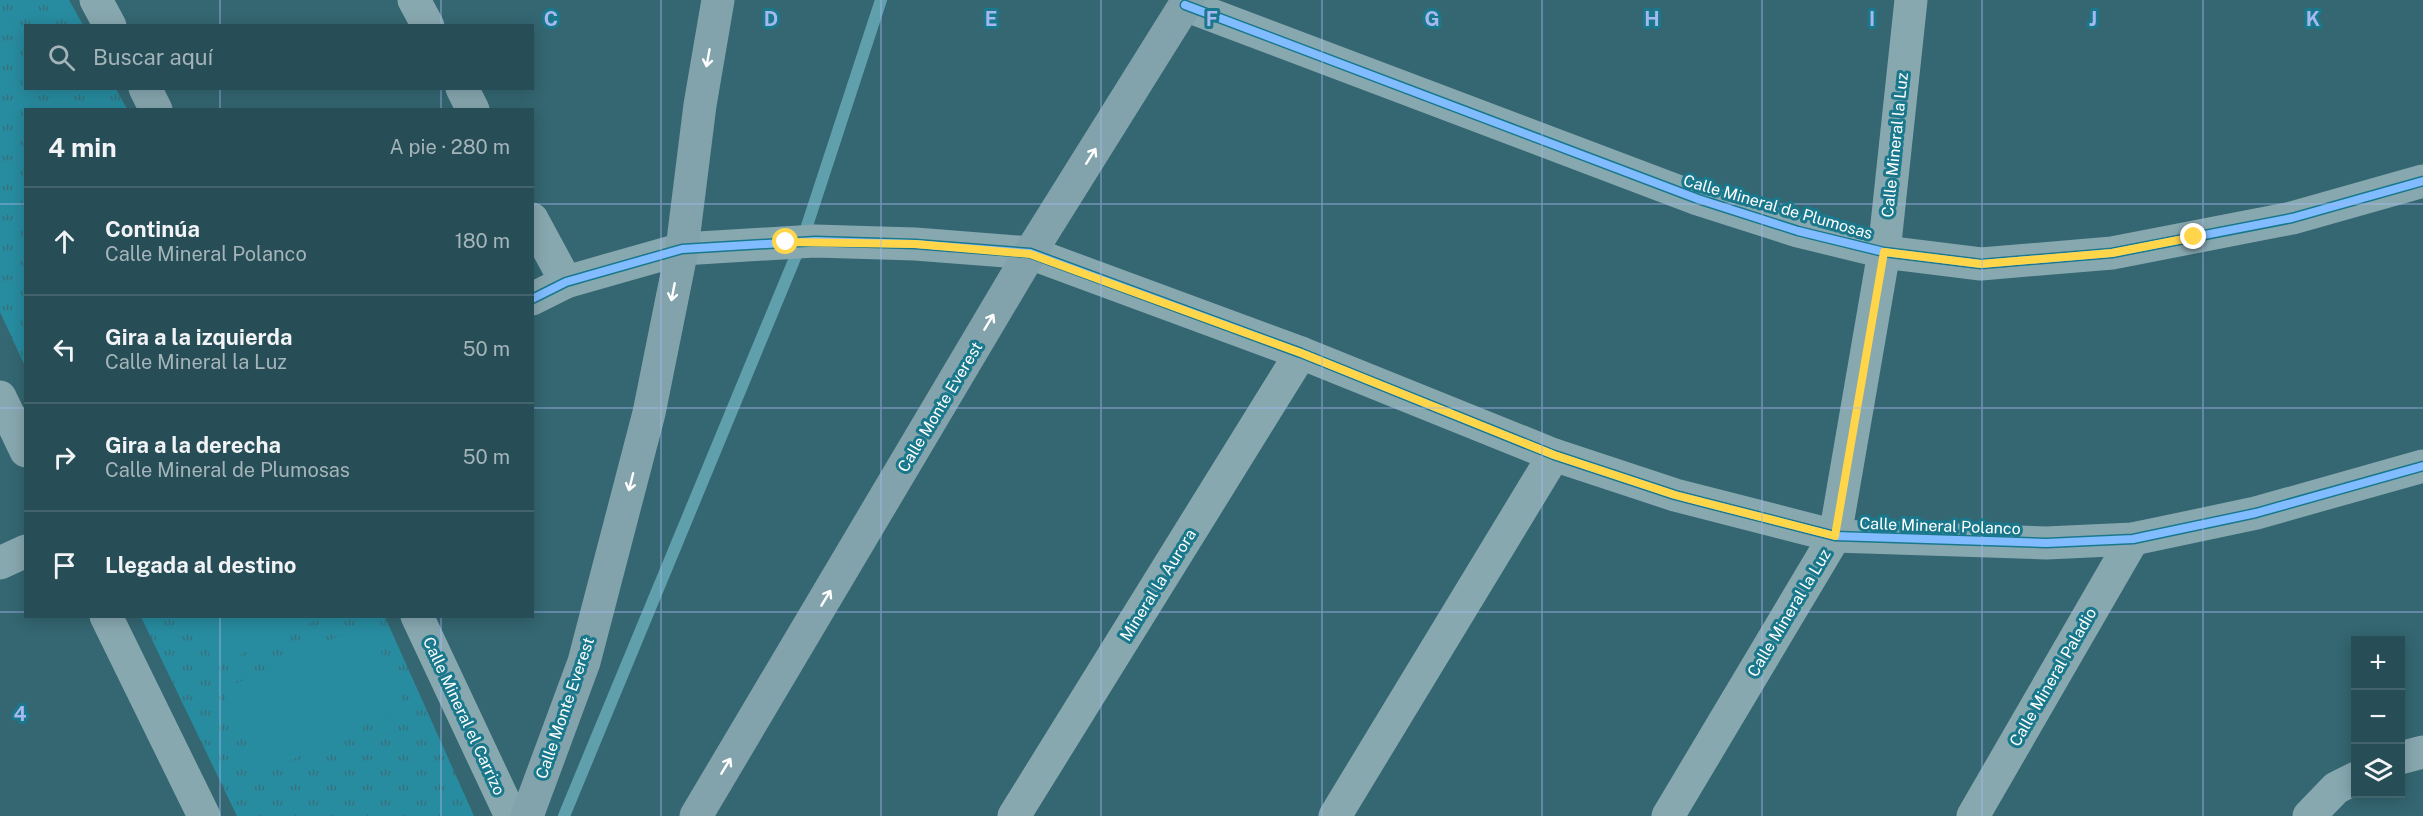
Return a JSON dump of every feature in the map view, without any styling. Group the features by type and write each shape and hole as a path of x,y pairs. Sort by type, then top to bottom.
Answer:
{"street":[{"path":"96,0 109,24"},
{"path":"414,0 427,24"},
{"name":"Calle Monte Everest","path":"527,816 584,662 649,413 682,249 700,105 718,0"},
{"name":"Calle Mineral la Luz","path":"1668,816 1835,536 1884,252 1911,0"},
{"name":"Calle Monte Everest","path":"696,816 1030,254 1187,3"},
{"name":"Calle Mineral de Plumosas","path":"1187,3 1698,200 1798,231 1884,252 1981,264 2112,253 2292,218 2423,182"},
{"path":"146,90 155,108"},
{"path":"463,90 472,108"},
{"path":"534,223 566,282"},
{"name":"Calle Mineral Polanco","path":"534,298 566,282 682,249 800,241 915,244 1030,254 1301,353 1554,455 1675,495 1835,536 2046,543 2133,539 2256,513 2423,466"},
{"name":"Mineral la Aurora","path":"1014,816 1301,353"},
{"path":"0,397 24,447"},
{"path":"1335,816 1554,455"},
{"name":"Calle Mineral Paladio","path":"1973,816 2133,539"},
{"path":"0,563 24,552"},
{"path":"107,618 204,816"},
{"name":"Calle Mineral el Carrizo","path":"418,618 511,816"},
{"path":"2405,757 2423,752"},
{"path":"2309,816 2336,788 2351,780"}],"green space":[{"path":"0,0 69,0 82,24 24,24 24,90 117,90 126,108 24,108 24,364 0,312"},
{"path":"141,618 385,618 474,816 237,816"},
{"path":"192,618 321,618 215,666"},
{"path":"368,623 406,707 261,774 222,690"}],"waterway":[{"path":"564,816 802,241 881,0"}],"cycle path":[{"path":"1185,5 1698,199 1798,231 1884,252 1981,264 2112,253 2292,218 2423,181"},
{"path":"534,298 566,282 682,249 815,241 915,244 1030,253 1301,353 1554,455 1675,495 1835,536 2046,543 2133,539 2256,513 2423,466"}],"route":[{"path":"786,242 915,244 1030,254 1301,353 1554,455 1675,495 1835,536 1884,252 1981,264 2112,253 2194,237"}]}
